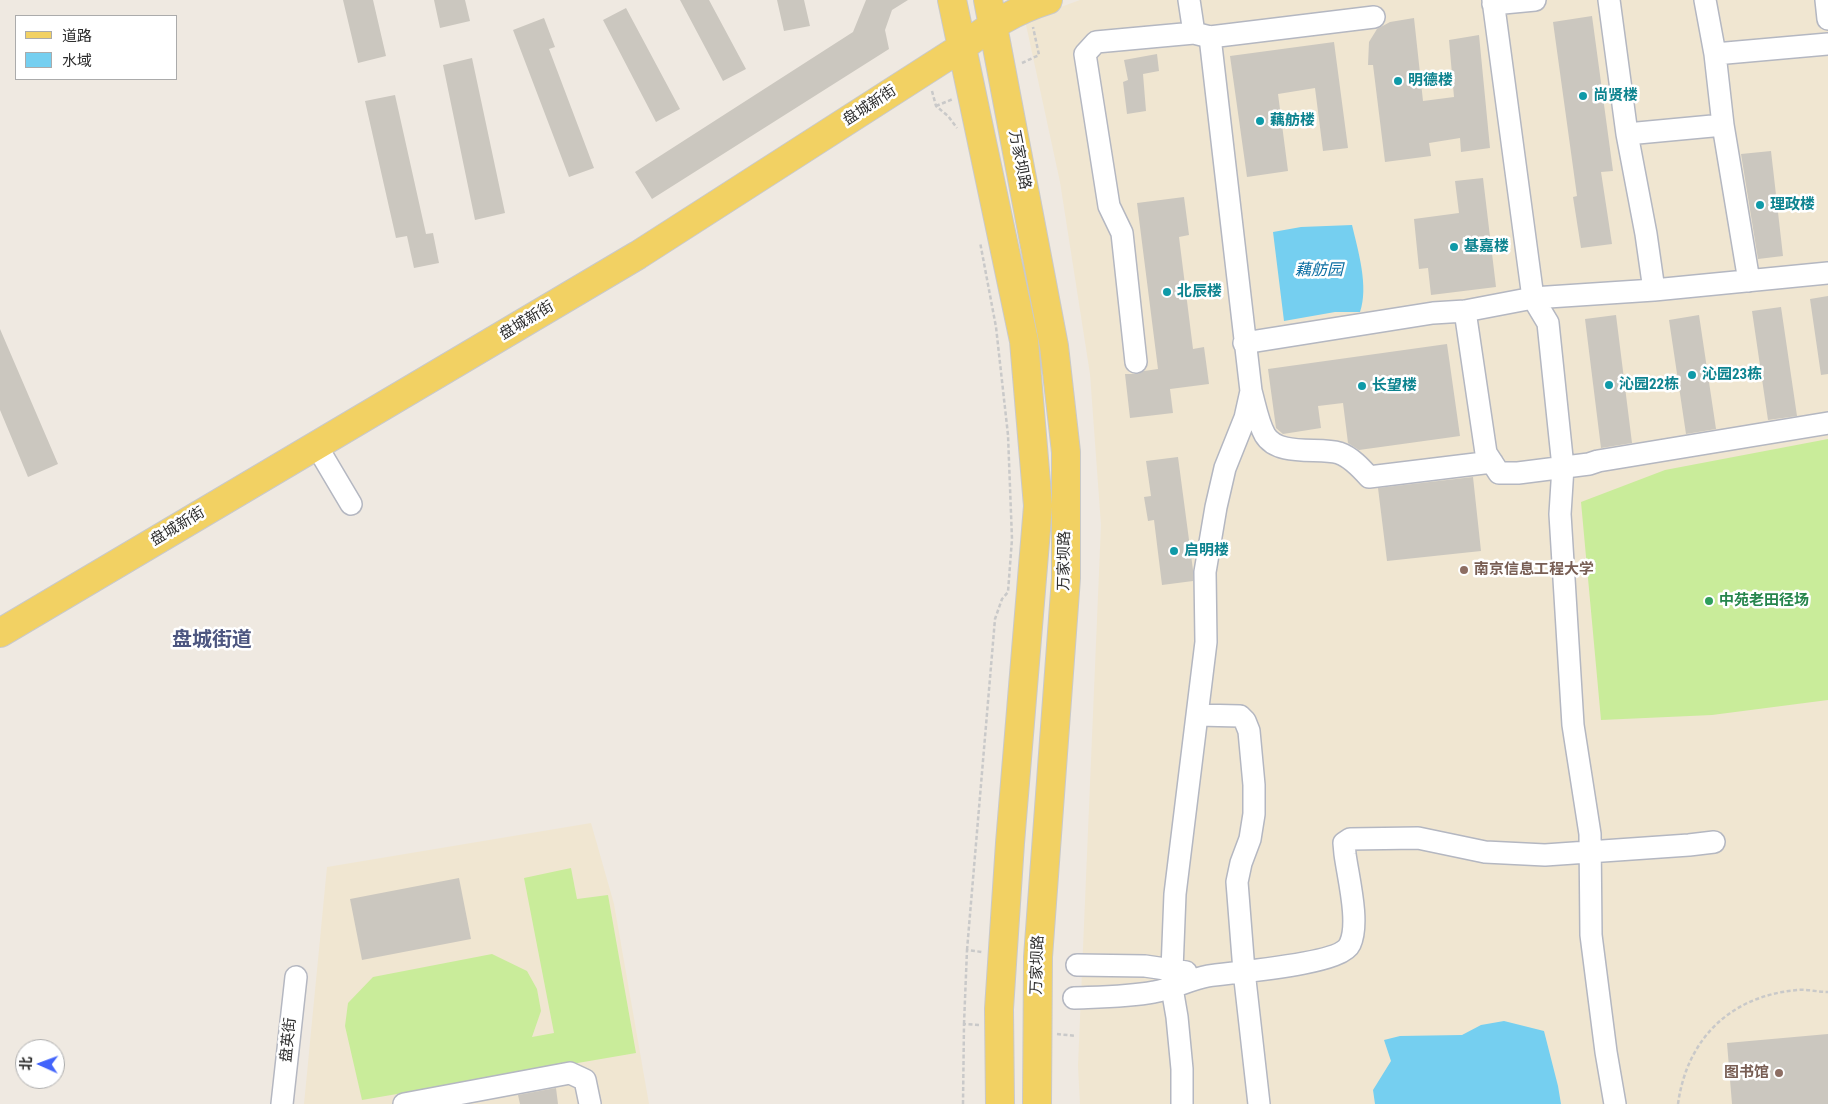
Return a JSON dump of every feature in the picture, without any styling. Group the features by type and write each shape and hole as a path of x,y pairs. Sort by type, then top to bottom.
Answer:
{"main road":[{"name":"万家坝路","path":"952,0 1024,341 1038,506 1010,843 999,1009 1000,1104"},
{"name":"盘城新街","path":"0,633 638,255 962,47 991,12 1029,6 1048,0"},
{"name":"万家坝路","path":"991,12 1054,346 1066,452 1066,578 1038,956 1037,1104"}],"street":[{"path":"1189,0 1202,35 1251,391 1266,436 1272,443 1292,449 1338,453 1358,465 1368,477 1492,462"},
{"path":"1535,0 1493,2 1533,298 1548,324 1563,467 1560,514 1573,725 1590,834 1592,935 1606,1052 1615,1104"},
{"path":"1609,0 1627,134 1646,234 1654,290"},
{"path":"1705,0 1715,54 1723,126 1749,281"},
{"path":"1826,0 1828,19"},
{"path":"1136,362 1122,233 1109,206 1086,54 1096,42 1202,35 1374,17"},
{"path":"1715,54 1828,44"},
{"path":"1627,134 1723,126"},
{"path":"1244,343 1533,298 1654,290 1828,273"},
{"path":"1465,310 1486,453 1499,473 1518,473 1563,467 1828,423"},
{"path":"1182,1104 1180,1041 1172,979 1175,894 1206,642 1205,572 1216,507 1226,468 1245,418 1251,391"},
{"path":"316,445 351,504"},
{"path":"1198,715 1240,716 1245,721 1249,731 1254,785 1254,814 1250,839 1241,863 1237,882 1244,971 1259,1104"},
{"path":"1077,965 1145,966 1172,979 1244,971 1340,954 1350,945 1355,922 1344,843 1350,839 1418,838 1485,852 1545,855 1714,842"},
{"name":"盘英街","path":"282,1104 296,977"},
{"path":"1074,998 1153,993 1172,979"},
{"path":"404,1104 570,1073 585,1080 590,1104"}],"path":[{"path":"936,106 948,116 957,128 959,136"},
{"path":"967,950 995,619 1002,599 1008,592 1012,539 1008,435 996,327 980,240"},
{"path":"1678,1104 1688,1062 1699,1043 1723,1018 1740,1006 1761,998 1798,990 1828,992"}],"shaded area":[{"name":"南京信息工程大学","path":"1080,0 1828,0 1828,1104 1080,1104 1078,1066 1101,525 1090,374 1060,182 1025,20"},
{"path":"591,823 614,904 649,1104 304,1104 327,867"}],"green space":[{"name":"中苑老田径场","path":"1828,439 1828,700 1712,715 1601,720 1581,502 1665,470"},
{"path":"571,868 577,899 608,895 636,1053 362,1100 345,1026 348,1003 373,977 492,954 527,971 537,989 541,1011 532,1037 554,1033 524,878"}],"water":[{"name":"藕舫园","path":"1352,225 1360,257 1363,280 1360,312 1335,312 1284,321 1273,232 1301,227"},
{"path":"1504,1021 1544,1031 1561,1104 1375,1104 1373,1090 1391,1061 1384,1040 1400,1036 1462,1035 1481,1025"}],"building":[{"path":"343,0 373,0 386,56 358,63"},
{"path":"434,0 465,0 470,21 440,28"},
{"path":"680,0 709,0 746,69 723,81"},
{"path":"777,0 804,0 810,26 784,31"},
{"path":"866,0 908,0 892,10 885,30 889,49 652,199 635,172 853,32"},
{"path":"626,8 680,109 656,122 603,20"},
{"name":"尚贤楼","path":"1592,16 1613,171 1601,172 1612,244 1581,248 1573,197 1577,196 1553,22"},
{"path":"544,18 555,47 549,49 594,168 569,177 513,30"},
{"name":"明德楼","path":"1414,18 1423,101 1454,97 1449,40 1479,35 1490,148 1461,152 1460,138 1429,143 1431,156 1385,162 1373,65 1368,65 1369,42 1377,29 1390,22"},
{"name":"藕舫楼","path":"1334,42 1348,148 1323,151 1315,88 1278,94 1288,171 1247,177 1230,56"},
{"path":"1157,54 1159,71 1143,74 1146,111 1127,114 1123,82 1128,80 1124,60"},
{"path":"472,58 505,213 475,220 443,65"},
{"path":"395,95 426,234 433,233 439,263 414,268 407,236 396,238 365,101"},
{"name":"理政楼","path":"1771,151 1783,256 1758,259 1741,154"},
{"name":"基嘉楼","path":"1483,178 1496,287 1431,295 1428,268 1419,269 1414,219 1459,213 1455,181"},
{"name":"北辰楼","path":"1184,197 1189,235 1179,237 1193,349 1204,347 1209,384 1170,389 1173,413 1130,418 1125,374 1138,374 1158,369 1137,203"},
{"path":"1828,296 1828,374 1821,375 1810,299"},
{"path":"1781,307 1797,416 1768,420 1752,311"},
{"name":"沁园22栋","path":"1616,315 1632,443 1601,448 1585,319"},
{"name":"沁园23栋","path":"1699,315 1716,429 1686,434 1669,320"},
{"path":"0,329 58,464 28,477 0,410"},
{"name":"长望楼","path":"1447,344 1460,436 1359,450 1348,443 1343,403 1318,406 1321,428 1283,434 1276,428 1268,369"},
{"name":"启明楼","path":"1178,457 1193,581 1162,585 1154,520 1148,521 1144,497 1151,496 1146,461"},
{"path":"1473,477 1481,551 1387,561 1378,488"},
{"path":"459,878 471,939 362,960 350,899"},
{"name":"图书馆","path":"1828,1034 1828,1104 1732,1104 1727,1043"},
{"path":"556,1088 558,1104 520,1104 518,1095"}],"place":[{"name":"明德楼","path":"1398,81"},
{"name":"尚贤楼","path":"1583,96"},
{"name":"藕舫楼","path":"1260,121"},
{"name":"理政楼","path":"1760,205"},
{"name":"基嘉楼","path":"1454,247"},
{"name":"北辰楼","path":"1167,292"},
{"name":"沁园23栋","path":"1692,375"},
{"name":"沁园22栋","path":"1609,385"},
{"name":"长望楼","path":"1362,386"},
{"name":"启明楼","path":"1174,551"},
{"name":"南京信息工程大学","path":"1464,570"},
{"name":"中苑老田径场","path":"1709,601"},
{"name":"图书馆","path":"1779,1073"}],"district":[{"name":"盘城街道","path":"212,641"}]}
